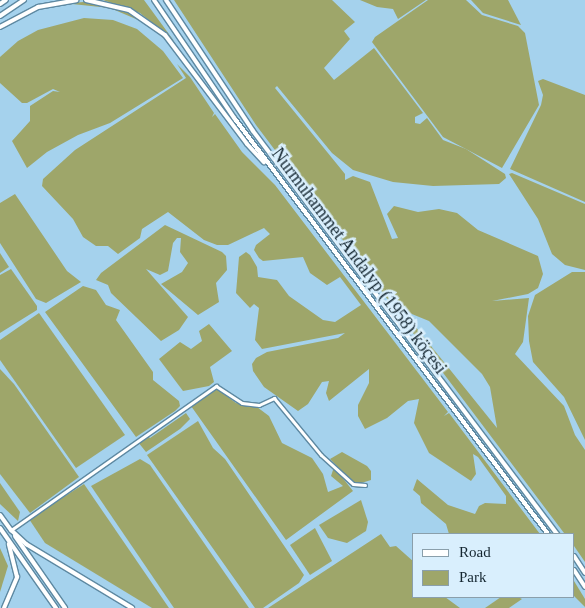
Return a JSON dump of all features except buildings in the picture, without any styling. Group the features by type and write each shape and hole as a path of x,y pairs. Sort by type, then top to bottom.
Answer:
{"main road":[{"path":"0,4 6,0"},
{"path":"0,16 24,0"},
{"path":"0,27 38,8 76,0"},
{"path":"86,0 129,10 165,34 247,144 274,172"},
{"name":"Nurmuhammet Andalyp (1958) köçesi","path":"154,0 274,172 547,533"},
{"name":"Nurmuhammet Andalyp (1958) köçesi","path":"166,0 258,138 556,533"},
{"path":"0,515 65,608"},
{"path":"0,528 56,608"},
{"path":"11,530 26,544 132,608"},
{"path":"4,533 13,553 17,577 4,608"},
{"path":"575,558 585,573"},
{"path":"575,572 585,587"}],"street":[{"path":"11,530 216,386 242,403 259,405 274,398 321,455 353,484 365,485"}],"green space":[{"path":"103,0 144,0 174,41 140,13"},
{"path":"174,0 332,0 355,22 344,31 350,39 324,68 334,80 374,48 423,113 415,117 415,123 420,124 427,118 443,140 466,149 505,174 506,178 499,184 433,186 393,182 353,170 332,153 277,86 275,88 345,174 345,180 353,176 370,182 392,239 398,238 387,214 394,206 418,212 439,209 457,213 478,230 538,256 543,274 538,288 528,294 492,301 529,298 523,342 515,354 564,406 575,435 585,450 585,562 575,547 575,533 564,533 256,125","holes":["402,310 429,321 482,374 490,387 497,428"]},
{"path":"360,0 426,0 398,19 393,9 377,7"},
{"path":"428,0 466,0 482,15 518,26 525,33 539,105 502,168 443,137 372,42 375,37"},
{"path":"471,0 508,0 521,25 483,13"},
{"path":"83,2 94,3 128,13 141,21 110,8 72,4 36,10 53,5"},
{"path":"84,18 113,20 137,29 163,51 183,78 110,123 78,135 47,152 27,168 12,141 30,121 30,106 53,91 60,92 53,89 27,103 22,103 0,83 0,57 18,41 38,30"},
{"path":"146,25 158,32 171,44"},
{"path":"177,64 190,77 214,113 212,117 215,114 242,152 275,185 448,412 444,416 449,413 539,533 449,533 446,524 421,503 420,496 413,490 417,479 448,505 475,514 479,506 485,503 506,504 506,496 478,457 473,454 476,474 471,481 429,453 414,423 419,399 408,401 387,418 365,429 358,416 358,405 369,383 369,369 329,401 326,393 329,381 322,382 308,404 298,411 264,387 253,371 252,364 256,358 267,352 338,338 345,333 262,349 255,340 259,308 254,304 250,308 236,293 239,257 246,252 250,255 257,267 258,277 277,280 289,296 323,320 335,322 361,305 340,277 327,285 310,273 303,257 263,261 254,250 256,245 270,234 264,228 228,245 217,245 204,240 168,212 142,229 140,238 118,254 108,246 96,246 83,237 73,219 42,186 43,179 75,150 186,78"},
{"path":"543,79 585,95 585,202 510,169 541,105 543,95 538,81"},
{"path":"512,173 585,204 585,270 565,265 552,254 538,219 509,174"},
{"path":"15,194 67,271 81,282 46,303 36,299 0,243 0,203"},
{"path":"165,225 222,252 226,256 227,270 216,283 219,302 198,315 161,284 182,272 188,263 180,252 181,238 177,238 173,243 168,271 160,275 146,269 188,317 179,330 161,341 111,293 108,285 96,280 101,273"},
{"path":"0,253 9,267 0,273"},
{"path":"11,269 37,306 37,310 0,333 0,275"},
{"path":"572,272 585,272 585,440 564,397 533,362 529,341 528,316 535,295"},
{"path":"83,286 96,290 106,305 120,310 116,320 153,372 153,380 179,401 180,406 175,411 136,437 45,312"},
{"path":"39,313 125,435 76,468 0,360 0,340"},
{"path":"209,324 232,351 210,367 214,382 209,386 183,391 159,359 180,342 191,349 202,341 199,331"},
{"path":"0,369 14,384 79,477 30,513 0,474"},
{"path":"216,388 236,403 257,407 269,416 282,443 312,458 323,474 328,492 343,486 331,476 334,467 353,491 286,540 191,406"},
{"path":"186,413 190,419 180,429 146,452 138,442 147,435 150,438"},
{"path":"198,421 213,448 225,459 304,575 299,583 263,608 255,608 147,455"},
{"path":"342,452 367,466 371,471 371,480 358,484 351,481 330,459"},
{"path":"140,459 150,465 249,608 174,608 91,486"},
{"path":"0,483 20,512 18,521 0,504"},
{"path":"84,484 169,608 152,608 45,543 29,519"},
{"path":"361,500 368,522 366,531 347,543 328,538 319,525"},
{"path":"315,528 332,561 310,575 290,545"},
{"path":"381,534 390,547 396,546 412,560 412,598 446,598 460,608 268,608"},
{"path":"0,548 8,566 0,592"},
{"path":"575,583 585,599 585,607 575,597"},
{"path":"500,598 522,599 509,608 485,608"}]}
